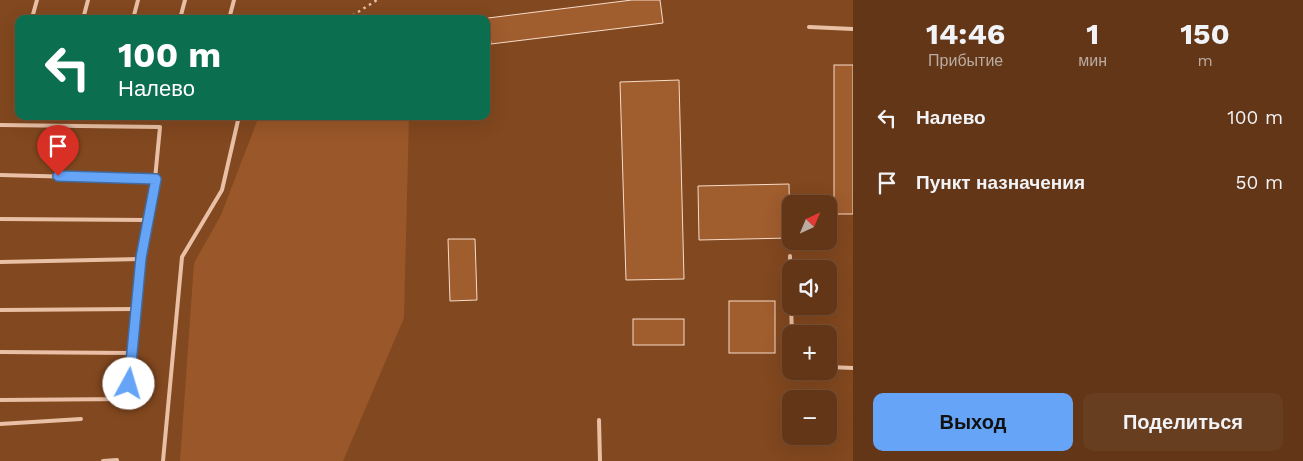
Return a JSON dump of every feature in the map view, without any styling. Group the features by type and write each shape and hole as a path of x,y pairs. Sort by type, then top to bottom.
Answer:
{"lane":[{"path":"33,15 37,0"},
{"path":"84,15 88,0"},
{"path":"134,15 138,0"},
{"path":"181,15 185,0"},
{"path":"230,15 234,0"},
{"path":"809,27 853,28"},
{"path":"163,461 182,257 222,190 238,120"},
{"path":"0,125 160,127 156,179 141,258 128,399 0,400"},
{"path":"0,175 156,179"},
{"path":"0,218 148,220"},
{"path":"790,256 790,260"},
{"path":"0,262 141,258"},
{"path":"0,310 136,309"},
{"path":"0,352 132,353"},
{"path":"837,367 853,368"},
{"path":"0,424 81,419"},
{"path":"599,420 600,461"},
{"path":"102,461 117,460"}],"path":[{"path":"354,15 377,0"}],"shaded area":[{"path":"257,120 409,120 404,318 343,461 180,461 194,263 221,215"}],"building":[{"path":"632,0 660,0 663,23 491,44 490,18"},
{"path":"834,65 853,65 853,214 838,214 838,195 834,195"},
{"path":"679,80 684,279 626,280 620,82"},
{"path":"789,184 789,195 782,195 782,238 699,240 698,186"},
{"path":"448,239 475,239 477,300 450,301"},
{"path":"729,301 775,301 775,353 729,353"},
{"path":"633,319 684,319 684,345 633,345"}],"route":[{"path":"58,176 156,179 141,258 129,384"}]}
